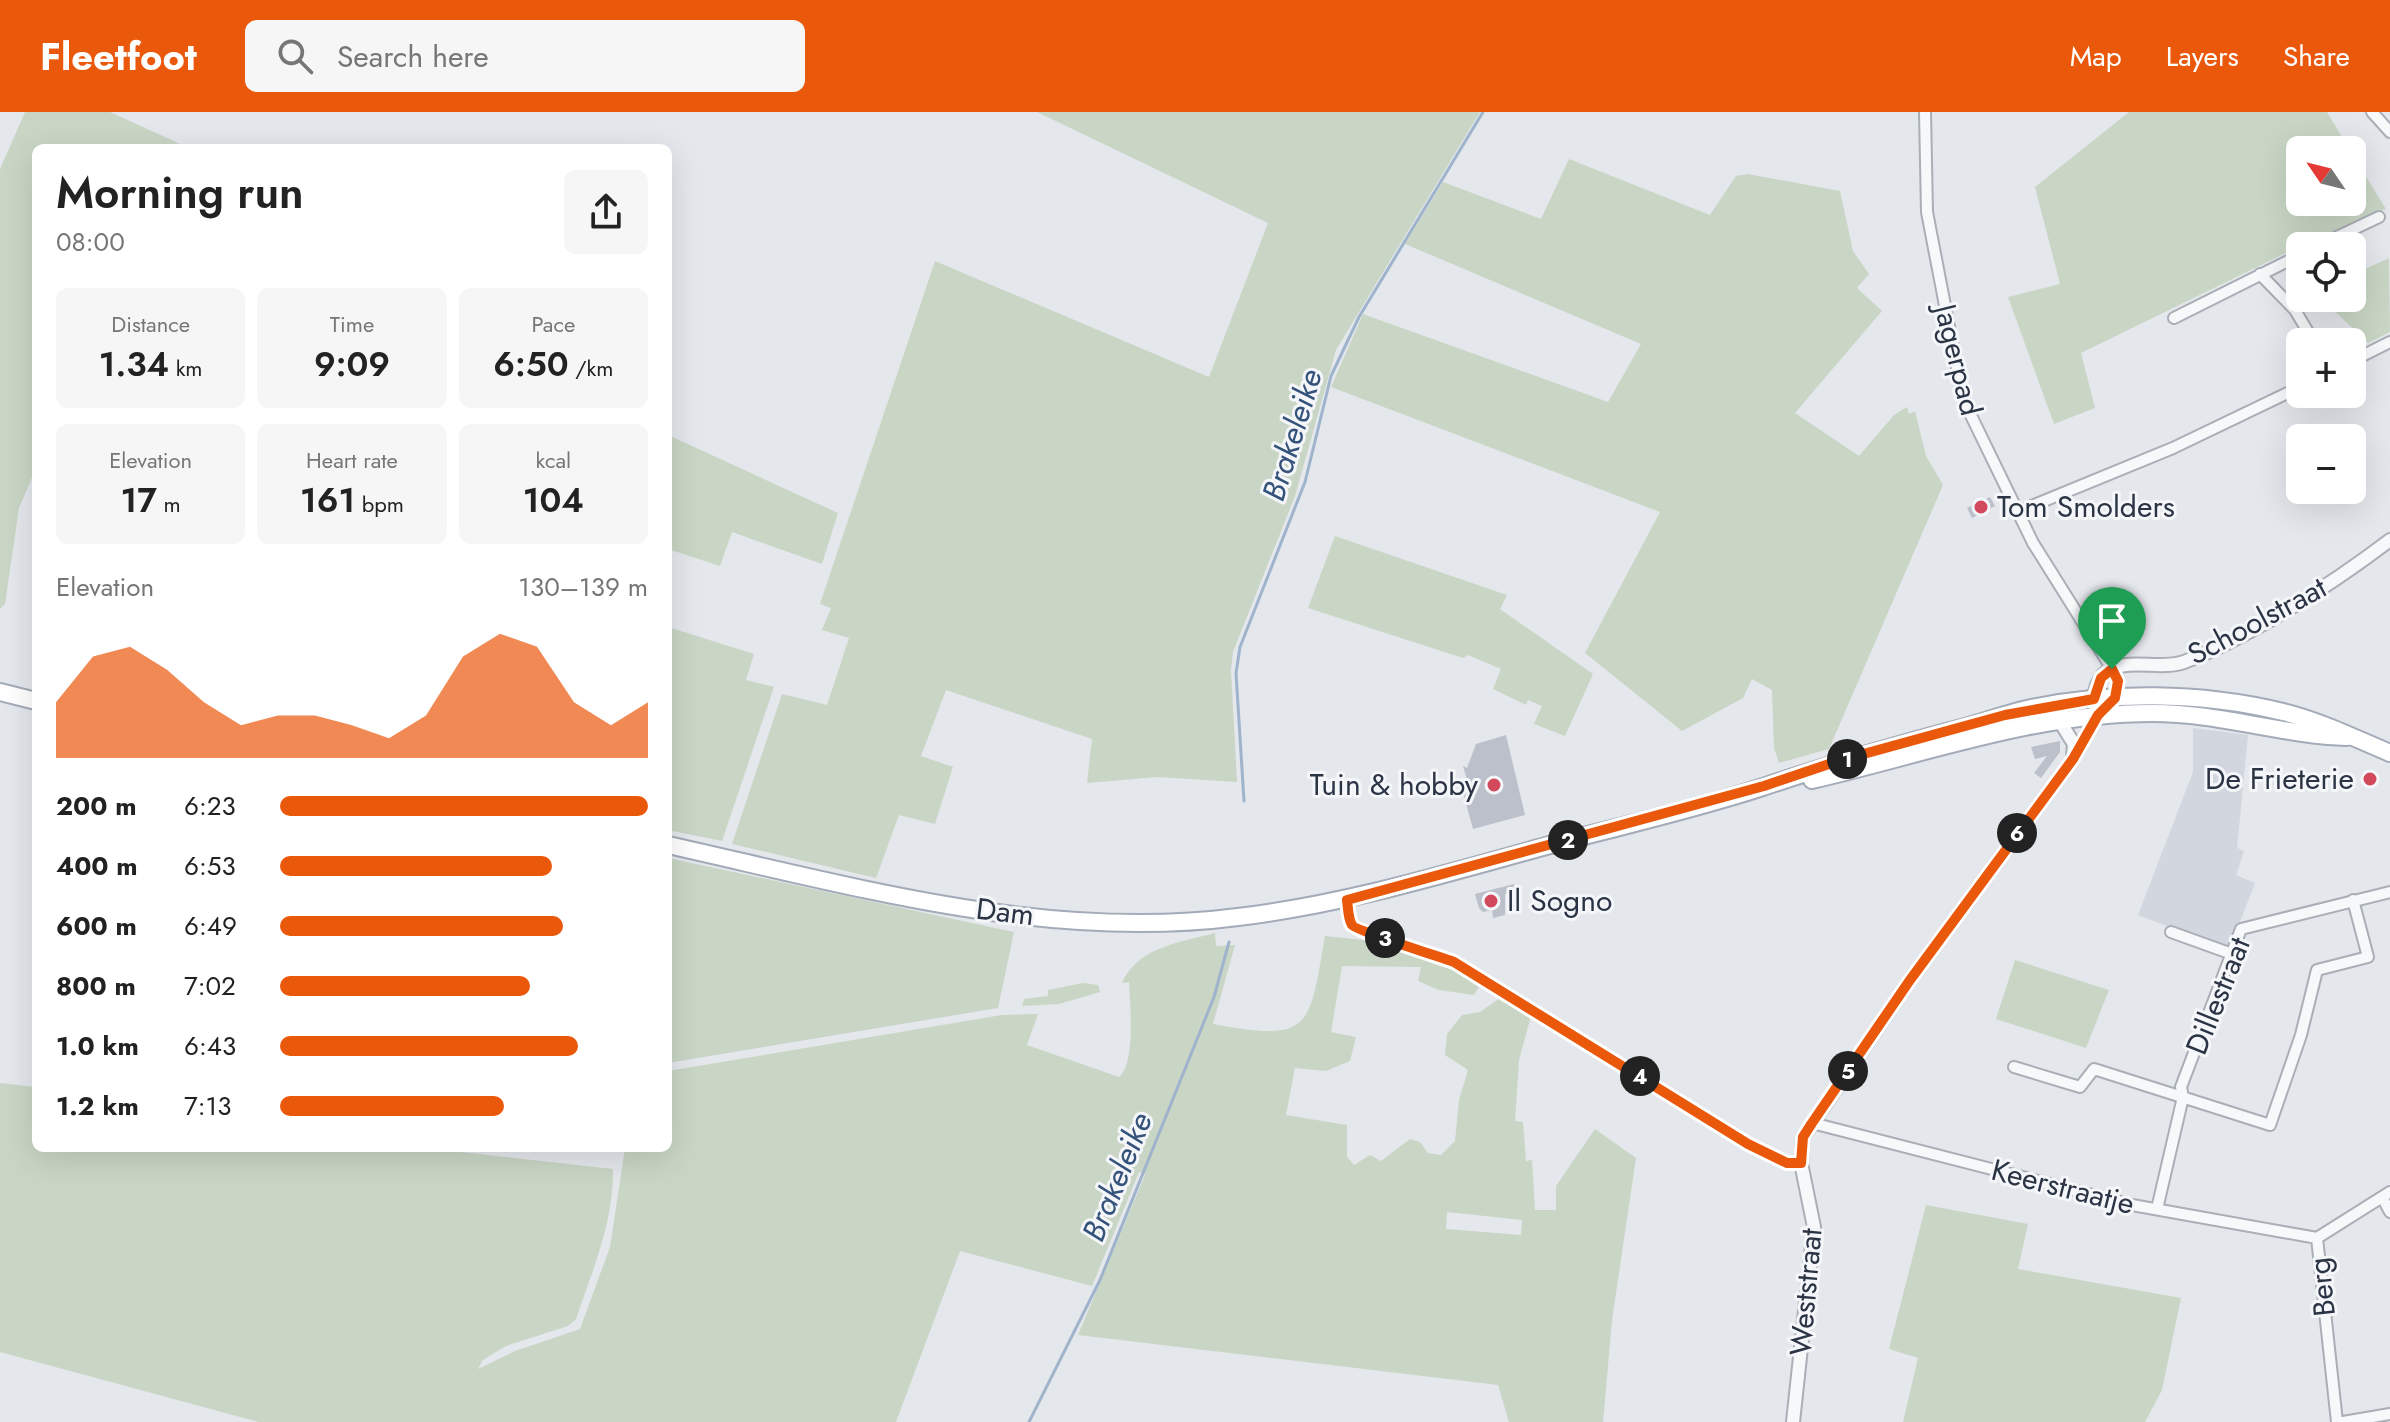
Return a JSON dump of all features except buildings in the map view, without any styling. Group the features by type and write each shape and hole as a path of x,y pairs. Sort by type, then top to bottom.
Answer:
{"main road":[{"path":"0,692 32,700"},
{"path":"1954,737 2059,720 2115,698 2241,703 2325,724 2348,737 2390,753"},
{"path":"1954,737 2025,710 2096,707 2188,714 2320,737 2348,737"},
{"name":"Dam","path":"672,846 912,898 1005,914 1192,922 1347,900 1764,786 1782,786 1878,756 1954,737"}],"street":[{"name":"Jagerpad","path":"1925,112 1927,212 1958,380 1972,421 2017,512 2112,669"},
{"path":"2372,112 2390,132"},
{"path":"2347,232 2379,217"},
{"path":"2174,318 2286,262"},
{"path":"2260,274 2295,310 2306,328"},
{"path":"2366,354 2390,342"},
{"path":"2017,512 2186,442 2286,394"},
{"name":"Schoolstraat","path":"2112,669 2174,665 2220,646 2336,579 2390,540"},
{"path":"1347,900 1351,924 1360,932 1397,940 1454,962 1748,1144 1787,1163 1801,1163 1803,1137 1812,1123 1918,968 2073,759 2096,707 2101,678 2112,669 2118,681 2115,698"},
{"path":"2059,720 2074,744 2073,759"},
{"name":"Dillestraat","path":"2157,1209 2183,1097 2181,1087 2232,954 2246,926 2390,892"},
{"path":"2014,1067 2080,1087 2094,1069 2270,1125 2301,1035 2317,970 2368,957 2353,900"},
{"path":"2171,932 2232,954"},
{"name":"Keerstraatje","path":"1812,1123 2157,1209 2317,1238"},
{"name":"Weststraat","path":"1793,1422 1814,1227 1801,1163"},
{"path":"2386,1195 2390,1212"},
{"name":"Berg","path":"2386,1195 2317,1238 2340,1422 2390,1414"}],"shaded area":[{"path":"2193,728 2248,735 2237,848 2244,851 2236,875 2255,883 2233,940 2223,947 2138,915 2193,772"}],"green space":[{"path":"25,112 110,112 180,144 32,144 32,477 19,508 5,604 0,609 0,169"},
{"path":"1037,112 1480,112 1336,350 1295,496 1233,652 1231,670 1237,782 1157,777 1087,783 1092,739 946,690 921,756 953,767 935,824 899,815 876,878 732,844 782,694 827,705 849,638 822,630 831,608 820,604 935,261 1209,377 1268,223"},
{"path":"2129,112 2327,112 2342,136 2286,136 2286,216 2366,216 2366,177 2386,209 2333,232 2286,232 2286,253 2081,353 2095,408 2054,424 2008,297 2060,284 2035,187"},
{"path":"1569,159 1710,215 1736,176 1748,174 1840,191 1853,251 1869,274 1857,288 1882,311 1795,413 1859,456 1895,414 1907,407 1909,414 1915,411 1926,456 1943,485 1829,749 1779,763 1774,748 1772,690 1752,679 1743,698 1682,731 1585,653 1660,512 1331,387 1363,314 1608,402 1641,344 1405,244 1443,182 1541,219"},
{"path":"2389,258 2390,332 2368,343 2366,328 2352,328 2336,312 2366,312 2366,269"},
{"path":"672,437 838,513 822,564 732,532 720,566 672,550"},
{"path":"1335,536 1507,595 1500,609 1593,674 1565,736 1534,724 1542,706 1528,700 1526,705 1493,689 1501,669 1468,655 1463,658 1308,608"},
{"path":"672,628 754,654 746,680 774,687 722,841 672,831"},
{"path":"672,859 1014,932 998,1008 672,1062"},
{"path":"1215,933 1216,946 1235,945 1213,1024 1246,1029 1270,1031 1288,1028 1300,1021 1309,1009 1315,991 1325,936 1391,943 1481,984 1474,995 1439,990 1418,981 1421,967 1342,966 1331,1032 1356,1037 1350,1061 1326,1071 1295,1068 1286,1115 1347,1125 1347,1157 1354,1165 1370,1155 1381,1161 1410,1139 1420,1142 1428,1153 1441,1155 1455,1141 1459,1100 1468,1070 1445,1055 1447,1034 1462,1015 1480,1012 1500,998 1531,1016 1519,1060 1515,1121 1523,1122 1526,1161 1532,1160 1535,1210 1556,1210 1556,1186 1595,1129 1636,1158 1612,1320 1603,1422 1509,1422 1498,1385 1078,1335 1145,1175 1139,1172 1092,1286 960,1251 896,1422 259,1422 0,1352 0,1083 32,1087 32,1152 462,1152 613,1169 606,1226 576,1319 568,1326 506,1346 483,1360 478,1369 515,1351 580,1329 610,1247 624,1152 672,1152 672,1070 1002,1015 1038,1014 1027,1045 1119,1077 1128,1059 1131,1018 1129,982 1122,983 1138,961 1175,943","holes":["1447,1212 1522,1220 1521,1235 1446,1229"]},
{"path":"2015,960 2109,990 2086,1048 1996,1019"},
{"path":"1083,983 1098,985 1100,992 1059,1004 1022,1006 1024,999 1048,996 1048,990"},
{"path":"1926,1205 2028,1224 2018,1269 2181,1298 2162,1390 2145,1422 1903,1422 1918,1358 1889,1349"}],"waterway":[{"name":"Brakeleike","path":"1244,801 1236,673 1240,647 1305,482 1331,376 1359,317 1483,112"},
{"name":"Brakeleike","path":"1029,1422 1100,1280 1214,997 1229,942"}],"place":[{"name":"Tom Smolders","path":"1981,507"},
{"name":"De Frieterie","path":"2370,779"},
{"name":"Tuin & hobby","path":"1494,785"},
{"name":"Il Sogno","path":"1491,901"}],"route":[{"path":"2112,669 2118,681 2115,698 2098,715 2073,759 1910,980 1812,1123 1803,1137 1801,1163 1787,1163 1748,1144 1454,962 1413,945 1360,932 1351,924 1347,900 1764,786 1838,761 2005,715 2094,699 2101,678 2112,669"}]}
